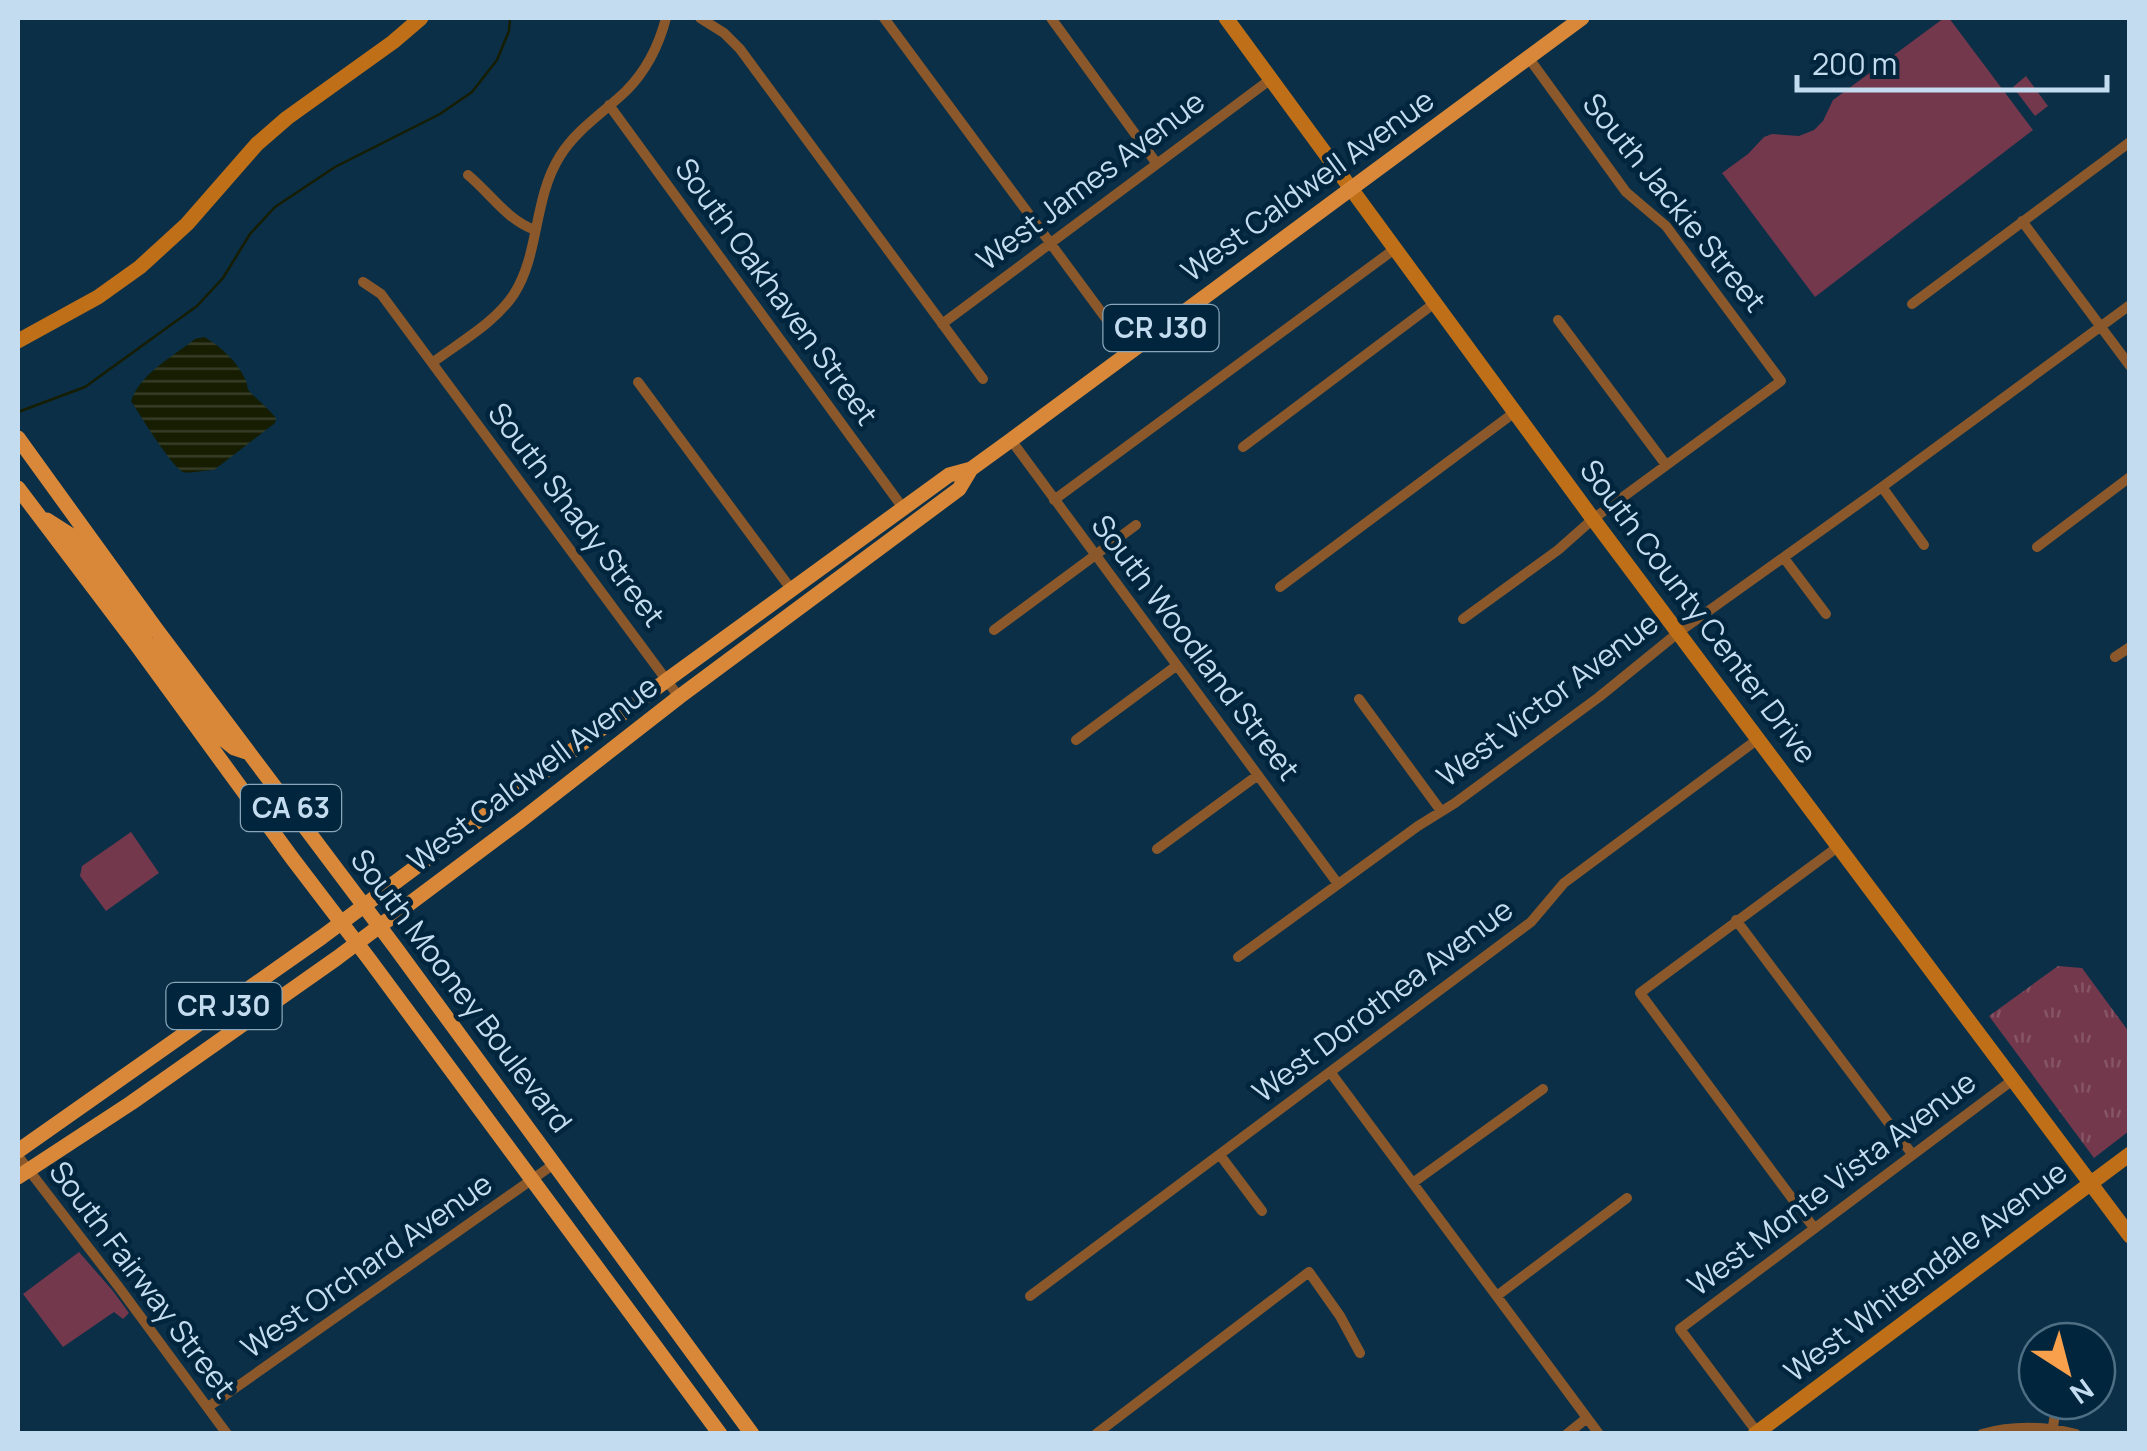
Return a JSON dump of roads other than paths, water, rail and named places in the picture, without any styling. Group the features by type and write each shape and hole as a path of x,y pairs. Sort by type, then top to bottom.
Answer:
{"main road":[{"name":"West Caldwell Avenue","path":"23,1174 357,944 958,490 971,470 1582,18"},
{"name":"South Mooney Boulevard","path":"18,438 752,1434"},
{"name":"West Caldwell Avenue","path":"18,1154 341,923 903,508 949,475 971,470"},
{"name":"South Mooney Boulevard","path":"18,488 720,1434"},
{"path":"825,589 840,568 902,522 906,516 903,508"},
{"path":"38,514 69,534 139,627 146,631 156,629"},
{"path":"136,644 153,646 224,740 250,754"}],"street":[{"path":"18,341 98,297 134,272 180,231 257,144 286,118 421,18"},
{"path":"432,362 505,306 524,276 547,180 575,136 627,90 647,64 666,18"},
{"path":"700,18 740,49 983,379"},
{"path":"884,18 1130,351"},
{"path":"1051,18 1157,164"},
{"name":"South County Center Drive","path":"1226,18 1594,519 2130,1236"},
{"name":"South Jackie Street","path":"1528,57 1626,192 1666,226 1781,380 1666,465"},
{"name":"West James Avenue","path":"942,324 1270,79"},
{"name":"South Oakhaven Street","path":"609,104 903,508"},
{"path":"1912,304 2130,142"},
{"path":"468,175 514,220 535,230"},
{"path":"2022,221 2130,366"},
{"path":"1054,500 1396,248"},
{"name":"South Shady Street","path":"363,282 381,294 679,697"},
{"path":"1243,447 1436,302"},
{"name":"West Victor Avenue","path":"1238,957 1455,803 1599,697 1679,632 2130,304"},
{"path":"1464,620 1666,465 1558,320"},
{"path":"638,382 791,589"},
{"path":"1280,586 1516,412"},
{"name":"South Woodland Street","path":"1012,440 1338,884"},
{"path":"2037,546 2130,477"},
{"path":"1882,487 1924,545"},
{"path":"994,630 1136,525"},
{"path":"1784,558 1826,614"},
{"path":"2115,657 2130,646"},
{"path":"1076,740 1176,666"},
{"path":"1359,699 1441,811"},
{"name":"West Dorothea Avenue","path":"1030,1296 1531,922 1564,883 1758,739"},
{"path":"1156,849 1258,775"},
{"path":"1814,1228 1640,994 1839,846"},
{"path":"1736,920 1912,1154"},
{"path":"1331,1073 1599,1434"},
{"name":"West Monte Vista Avenue","path":"1756,1433 1680,1329 2014,1079"},
{"path":"1414,1182 1543,1089"},
{"name":"South Fairway Street","path":"18,1154 23,1174 227,1434"},
{"path":"1220,1154 1262,1211"},
{"name":"West Whitendale Avenue","path":"1756,1433 2130,1154"},
{"name":"West Orchard Avenue","path":"208,1407 554,1164"},
{"path":"1498,1296 1627,1198"},
{"path":"1096,1434 1310,1272 1360,1353"},
{"path":"1567,1434 1587,1418"},
{"path":"1982,1434 2006,1427 2076,1434"}],"waterway":[{"path":"18,412 85,387 197,306 223,278 250,234 275,207 335,167 440,114 472,92 497,60 510,18"}]}
